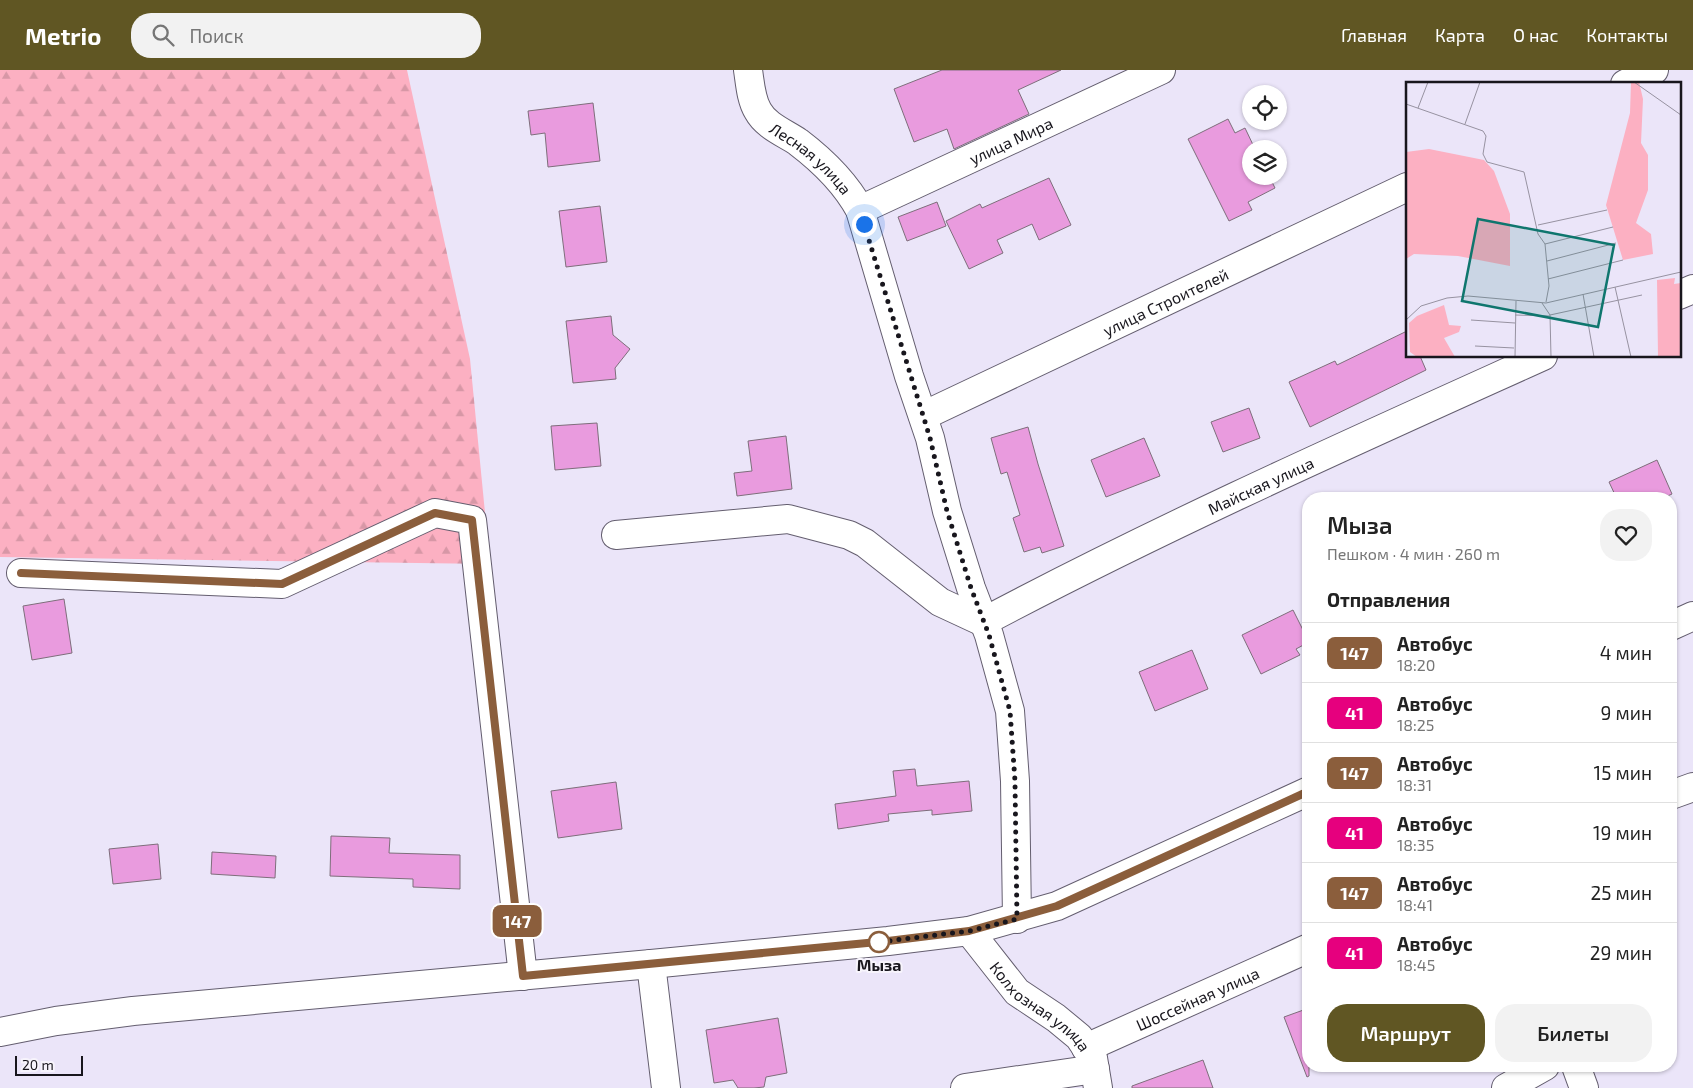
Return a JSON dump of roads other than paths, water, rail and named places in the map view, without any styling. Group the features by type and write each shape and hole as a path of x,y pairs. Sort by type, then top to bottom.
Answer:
{"street":[{"name":"Лесная улица","path":"748,70 758,112 777,130 797,142 834,172 852,195 860,210 930,438 947,511 983,622 989,635 1010,711 1015,781 1017,919"},
{"name":"улица Мира","path":"860,210 1161,70"},
{"path":"1629,82 1654,70"},
{"name":"улица Строителей","path":"923,416 1406,187"},
{"path":"1680,295 1693,289"},
{"name":"Майская улица","path":"983,622 1124,549 1280,475 1539,358"},
{"path":"21,573 282,584 435,513 472,520 523,976"},
{"path":"616,535 788,519 812,524 849,535 865,543 940,602 983,622"},
{"path":"1677,623 1693,616"},
{"path":"1677,793 1693,786"},
{"path":"0,1032 56,1021 133,1011 651,964 888,941 969,931 1017,919 1057,906 1302,794"},
{"name":"Колхозная улица","path":"969,931 1017,992 1056,1018 1080,1037 1093,1068"},
{"name":"Шоссейная улица","path":"965,1088 1093,1068 1302,952"},
{"path":"651,964 666,1088"},
{"path":"1506,1088 1534,1072"},
{"path":"1578,1072 1584,1088"}],"place":[{"name":"Мыза","path":"879,942"}]}
